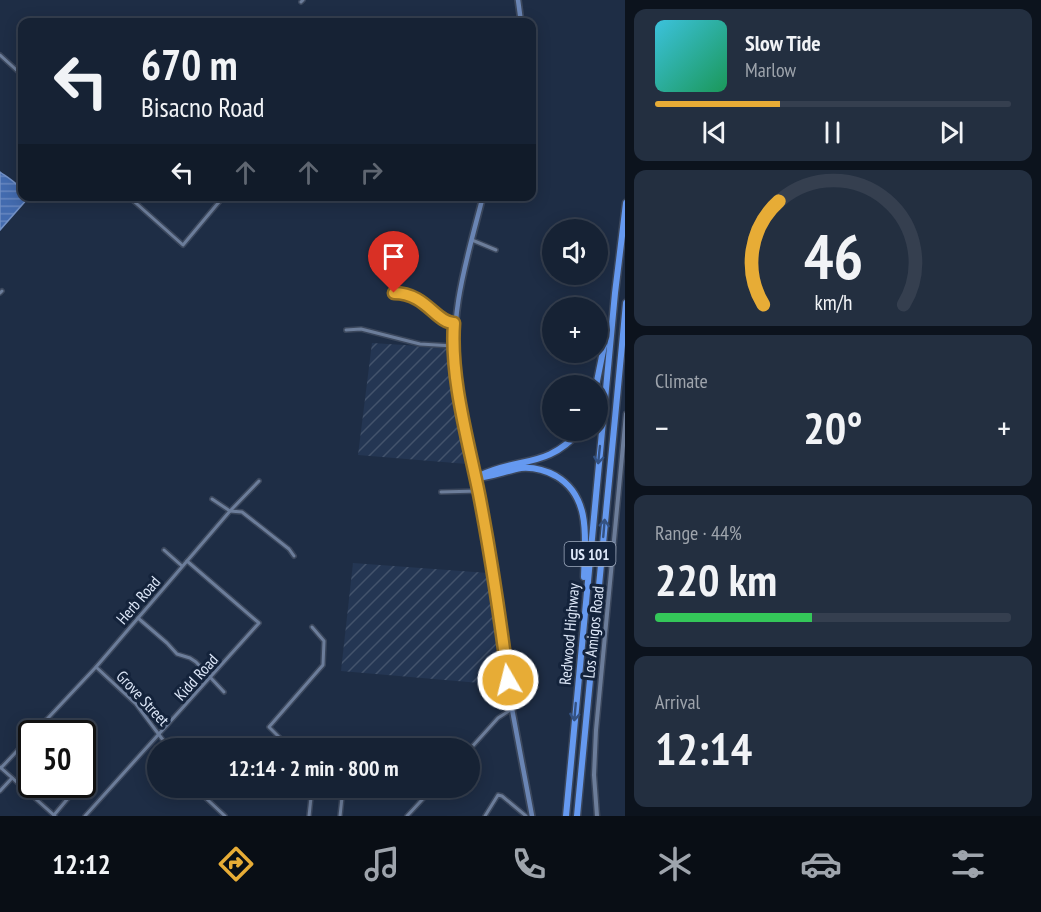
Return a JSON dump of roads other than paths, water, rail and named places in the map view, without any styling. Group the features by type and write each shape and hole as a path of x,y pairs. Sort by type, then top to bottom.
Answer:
{"highway":[{"name":"Redwood Highway","path":"566,816 615,293 625,211"},
{"path":"598,375 615,293"},
{"name":"Redwood Highway","path":"577,816 625,313"},
{"path":"476,478 486,473 551,455 571,441"},
{"path":"476,478 521,468 533,468 551,473 571,488 580,501 584,523 583,628"}],"main road":[{"path":"518,0 520,18"},
{"path":"482,201 460,286 453,346 457,380 493,570 512,709 532,816"}],"street":[{"path":"0,56 18,72"},
{"path":"134,201 183,245 220,201"},
{"path":"472,240 496,250"},
{"path":"394,293 412,296 430,307 447,323 454,323"},
{"path":"346,330 361,329 420,344 453,346"},
{"name":"Los Amigos Road","path":"597,816 594,775 596,730 625,425"},
{"name":"Herb Road","path":"45,720 96,667 230,511 259,481"},
{"path":"441,492 478,491"},
{"path":"212,499 230,511 242,512 285,546 294,556"},
{"path":"164,550 183,566"},
{"name":"Kidd Road","path":"85,816 259,623 187,561"},
{"path":"138,618 177,654 190,658 224,692"},
{"path":"280,738 269,727 323,665 324,641 312,627"},
{"name":"Grove Street","path":"96,667 136,704 163,738"},
{"path":"480,738 498,718 512,709"},
{"name":"Herb Road","path":"1,767 18,749"},
{"path":"1,767 54,816 69,798"},
{"path":"0,791 12,778"},
{"path":"485,816 498,795 526,816"},
{"path":"206,798 225,816"},
{"path":"309,816 311,798"},
{"path":"342,798 340,816 345,816"},
{"path":"407,816 422,799"},
{"path":"45,816 50,811"}],"water":[{"path":"0,172 17,185 18,201 25,201 0,230"}]}
